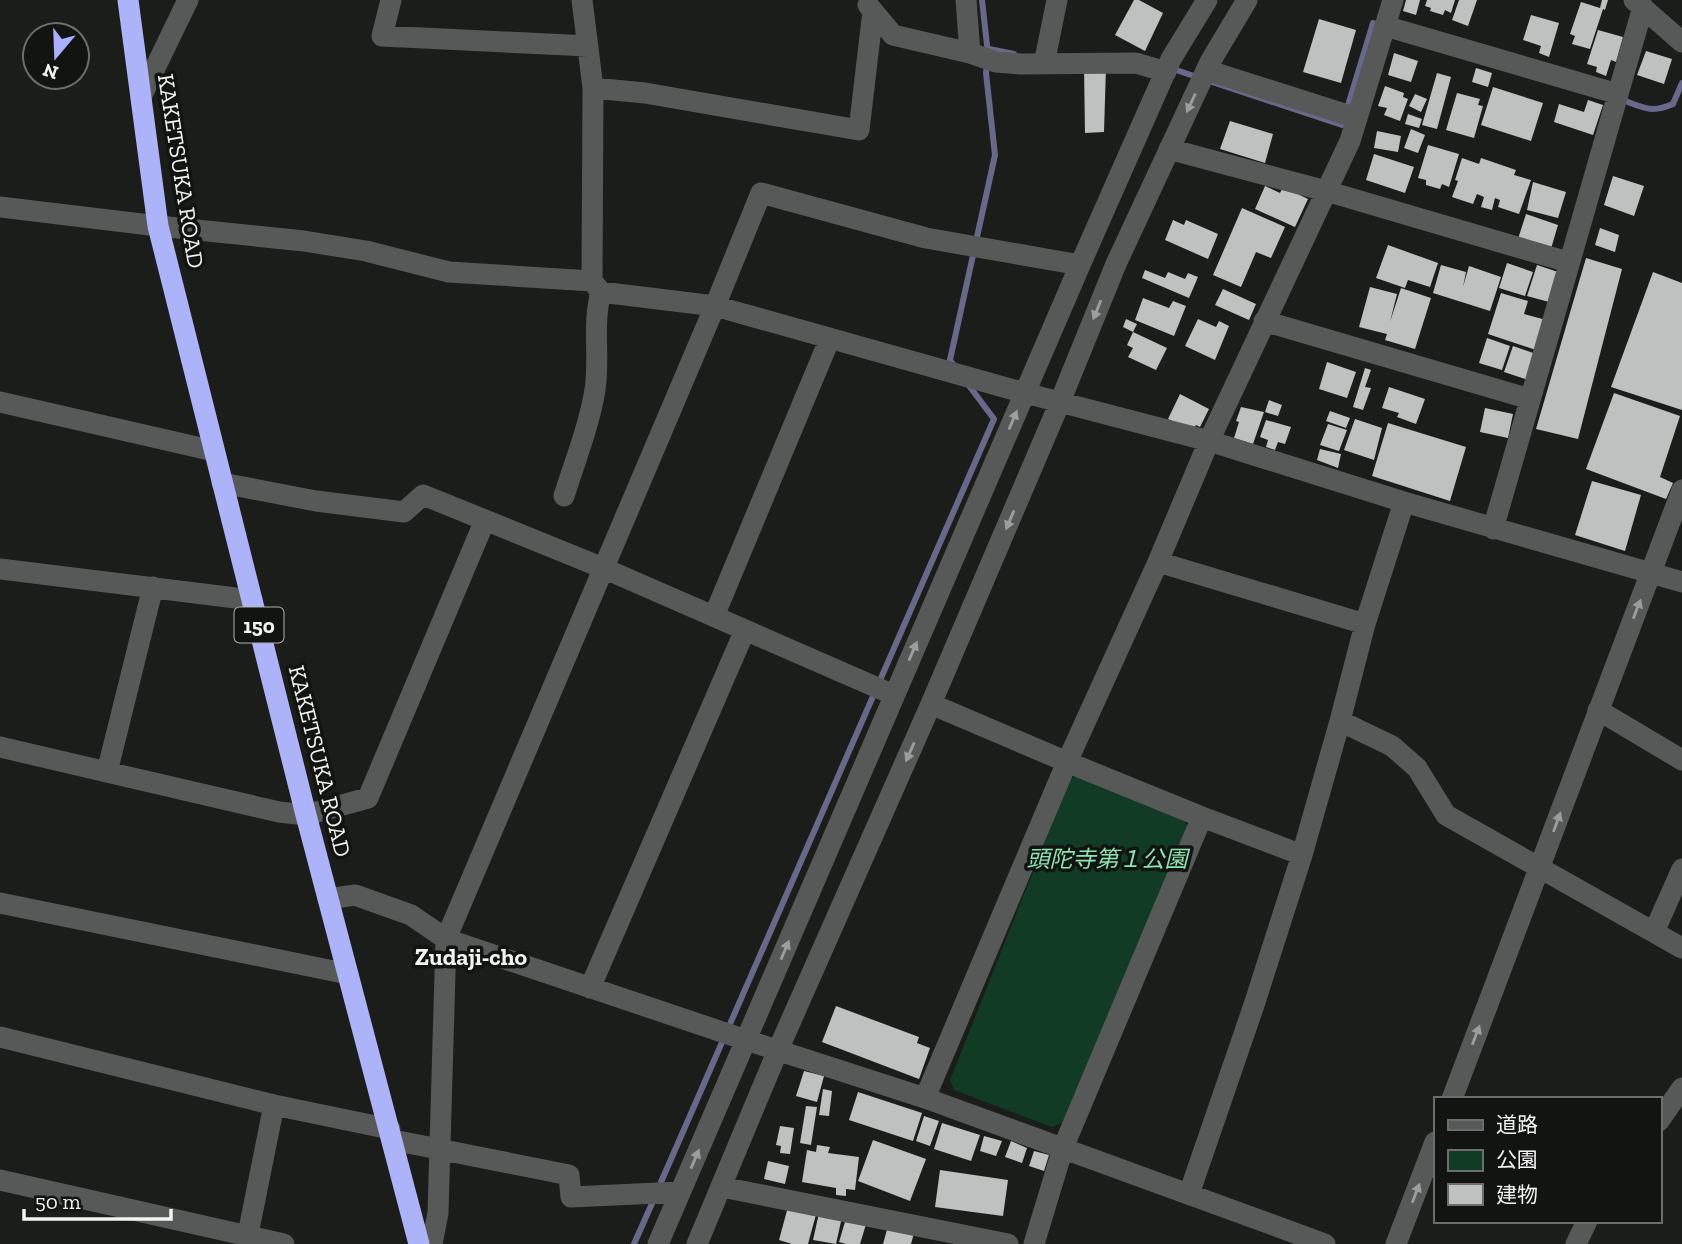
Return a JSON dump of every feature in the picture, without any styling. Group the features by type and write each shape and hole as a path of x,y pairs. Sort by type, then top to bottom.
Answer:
{"highway":[{"name":"KAKETSUKA ROAD","path":"128,0 158,226 306,815 419,1244"}],"street":[{"path":"141,97 188,0"},
{"path":"391,0 382,36 588,46"},
{"path":"564,496 588,420 595,388 593,88 582,0"},
{"path":"965,0 970,53"},
{"path":"1044,64 1057,0"},
{"path":"658,1244 1080,265 1171,59 1207,0"},
{"path":"697,1244 778,1050 931,704 1116,264 1206,71 1247,0"},
{"path":"925,1098 1067,762 1158,562 1209,441 1350,141 1393,0"},
{"path":"1493,528 1618,94 1638,4 1682,41"},
{"path":"593,88 645,93 859,130 869,6"},
{"path":"869,6 892,34 996,62 1136,63 1166,72"},
{"path":"1385,26 1618,94"},
{"path":"1206,71 1357,118"},
{"path":"1170,149 1326,191 1568,262"},
{"path":"432,1244 438,1213 446,939 761,193 926,238 1080,265"},
{"path":"0,207 304,241 366,251 449,272 596,286 715,306 1025,393 1209,441 1404,502 1682,582"},
{"path":"1264,321 1530,398"},
{"path":"714,616 830,338"},
{"path":"0,402 214,452"},
{"path":"222,483 316,501 404,512 423,495 603,568 894,695"},
{"path":"1453,1097 1682,490"},
{"path":"1189,1194 1302,855 1365,624 1404,502"},
{"path":"0,747 279,813 306,815 368,798 485,520"},
{"path":"1158,562 1365,624"},
{"path":"0,569 253,600"},
{"path":"107,772 153,587"},
{"path":"590,988 745,630"},
{"path":"931,704 1202,817 1302,855"},
{"path":"1598,710 1682,760"},
{"path":"1340,721 1392,746 1417,768 1446,815 1682,948"},
{"path":"1034,1244 1063,1149 1202,817"},
{"path":"1654,932 1682,869"},
{"path":"328,899 355,895 411,915 446,939 925,1098 1325,1244"},
{"path":"0,903 348,974"},
{"path":"0,1037 440,1149 569,1175 571,1197 680,1192"},
{"path":"1661,1118 1682,1088"},
{"path":"247,1240 274,1105"},
{"path":"1396,1244 1434,1145"},
{"path":"0,1180 247,1240 284,1244"},
{"path":"722,1187 1008,1244"},
{"path":"1576,1244 1586,1223"}],"green space":[{"name":"頭陀寺第１公園","path":"1078,775 1185,821 1189,830 1063,1122 1052,1127 954,1090 950,1080 1070,779"}],"building":[{"path":"1134,0 1163,13 1145,51 1115,35"},
{"path":"1406,0 1420,0 1416,15 1403,11"},
{"path":"1427,0 1455,0 1451,13 1445,10 1443,15 1430,11 1431,8 1425,6"},
{"path":"1459,0 1477,0 1468,26 1452,20"},
{"path":"1602,0 1608,0 1590,49 1572,44 1575,36 1570,34 1581,2 1600,8"},
{"path":"1531,15 1559,23 1549,57 1539,53 1541,46 1523,40"},
{"path":"1319,19 1356,30 1341,83 1303,72"},
{"path":"1598,30 1623,37 1616,62 1611,60 1606,76 1596,72 1597,67 1587,64"},
{"path":"1646,51 1672,59 1664,84 1637,75"},
{"path":"1394,53 1418,61 1411,82 1388,75"},
{"path":"1084,67 1106,67 1104,132 1085,133"},
{"path":"1476,68 1492,73 1488,87 1472,82"},
{"path":"1437,73 1451,77 1437,129 1422,125"},
{"path":"1385,86 1404,93 1403,97 1408,99 1400,121 1384,115 1387,108 1378,106"},
{"path":"1493,87 1543,103 1531,141 1481,125"},
{"path":"1457,93 1480,99 1478,105 1483,106 1474,138 1446,130"},
{"path":"1415,94 1427,99 1421,112 1409,106"},
{"path":"1588,100 1603,105 1593,135 1554,122 1559,104 1584,112"},
{"path":"1408,114 1422,119 1419,128 1405,124"},
{"path":"1230,121 1273,134 1265,163 1220,149"},
{"path":"1411,129 1425,135 1418,153 1404,148"},
{"path":"1377,131 1401,136 1398,152 1374,148"},
{"path":"1428,145 1459,154 1449,187 1442,184 1440,189 1426,185 1426,180 1418,178"},
{"path":"1374,154 1414,167 1405,193 1366,180"},
{"path":"1462,158 1479,164 1481,158 1516,170 1514,175 1531,180 1519,214 1498,207 1500,200 1495,198 1492,210 1481,207 1484,197 1477,194 1473,204 1452,197"},
{"path":"1613,176 1644,186 1634,216 1604,205"},
{"path":"1533,182 1566,192 1558,218 1527,210"},
{"path":"1265,186 1280,193 1283,187 1308,199 1295,227 1255,209"},
{"path":"1242,208 1285,227 1271,258 1256,252 1241,287 1213,275"},
{"path":"1526,214 1558,225 1550,252 1517,242"},
{"path":"1173,220 1184,225 1186,220 1218,234 1208,259 1165,240"},
{"path":"1600,228 1619,235 1615,252 1595,245"},
{"path":"1388,245 1438,263 1430,287 1408,280 1405,288 1376,278"},
{"path":"1586,258 1622,269 1578,439 1536,429"},
{"path":"1507,263 1533,272 1525,296 1499,288"},
{"path":"1441,265 1466,272 1463,287 1469,266 1501,277 1490,311 1433,293"},
{"path":"1537,265 1558,272 1549,302 1527,296"},
{"path":"1145,270 1165,278 1168,272 1185,279 1188,273 1198,277 1189,298 1142,278"},
{"path":"1653,272 1682,283 1682,410 1611,387"},
{"path":"1370,287 1397,294 1390,322 1401,288 1431,298 1415,349 1385,340 1387,334 1359,327"},
{"path":"1223,289 1256,304 1249,320 1215,305"},
{"path":"1501,293 1528,301 1524,314 1546,320 1536,350 1488,334"},
{"path":"1143,298 1169,308 1173,301 1186,306 1174,336 1135,320"},
{"path":"1126,319 1137,324 1133,332 1123,327"},
{"path":"1198,319 1216,327 1219,321 1229,326 1215,360 1185,346"},
{"path":"1133,332 1167,348 1156,370 1128,357 1133,348 1127,345"},
{"path":"1487,338 1510,346 1502,370 1479,363"},
{"path":"1513,346 1536,354 1528,380 1504,372"},
{"path":"1327,362 1356,372 1347,398 1319,389"},
{"path":"1365,368 1371,370 1365,387 1371,388 1363,410 1353,407"},
{"path":"1389,387 1425,399 1416,424 1397,417 1399,413 1382,408"},
{"path":"1614,393 1680,416 1660,477 1673,483 1666,499 1586,469"},
{"path":"1180,394 1209,409 1200,427 1184,427 1168,419"},
{"path":"1269,400 1282,405 1278,416 1265,412"},
{"path":"1241,407 1264,412 1253,444 1234,438"},
{"path":"1485,408 1513,414 1508,438 1480,432"},
{"path":"1330,411 1350,418 1346,428 1326,421"},
{"path":"1355,419 1382,428 1374,460 1344,450"},
{"path":"1266,420 1291,427 1285,444 1278,442 1275,450 1266,447 1268,440 1260,437"},
{"path":"1388,423 1466,447 1450,501 1372,476"},
{"path":"1328,424 1347,430 1339,451 1320,445"},
{"path":"1320,449 1341,454 1338,468 1317,460"},
{"path":"1592,481 1641,495 1625,551 1575,535"},
{"path":"836,1006 919,1037 917,1043 930,1048 919,1079 822,1042"},
{"path":"804,1071 824,1076 817,1102 796,1096"},
{"path":"823,1089 832,1091 829,1116 819,1115"},
{"path":"858,1092 922,1113 913,1141 849,1120"},
{"path":"806,1106 817,1107 811,1145 800,1143"},
{"path":"924,1116 939,1121 930,1146 916,1141"},
{"path":"942,1123 980,1135 971,1161 934,1149"},
{"path":"780,1126 794,1128 790,1154 780,1153 781,1146 776,1145"},
{"path":"984,1136 1002,1141 996,1156 980,1151"},
{"path":"873,1140 926,1159 910,1201 858,1181"},
{"path":"1011,1141 1027,1148 1022,1163 1005,1157"},
{"path":"817,1145 830,1147 828,1153 859,1157 855,1190 846,1189 846,1196 836,1195 836,1188 802,1182 807,1150 816,1152"},
{"path":"1034,1151 1049,1155 1044,1171 1029,1166"},
{"path":"768,1161 789,1166 785,1184 764,1179"},
{"path":"940,1170 1008,1180 1003,1216 935,1207"},
{"path":"789,1203 817,1211 808,1244 792,1244 779,1240"},
{"path":"819,1213 842,1217 836,1244 813,1240"},
{"path":"847,1215 867,1221 860,1244 839,1242"},
{"path":"888,1226 914,1233 911,1244 883,1244"}],"waterway":[{"path":"982,0 988,54"},
{"path":"1170,68 1342,125 1373,23 1382,26"},
{"path":"989,49 1014,54"},
{"path":"954,366 950,360 995,155 987,64"},
{"path":"1620,99 1658,109 1673,104 1682,83"},
{"path":"658,1189 994,419 967,383"},
{"path":"634,1244 654,1199"}],"district":[{"name":"Zudaji-cho","path":"471,956"}]}
